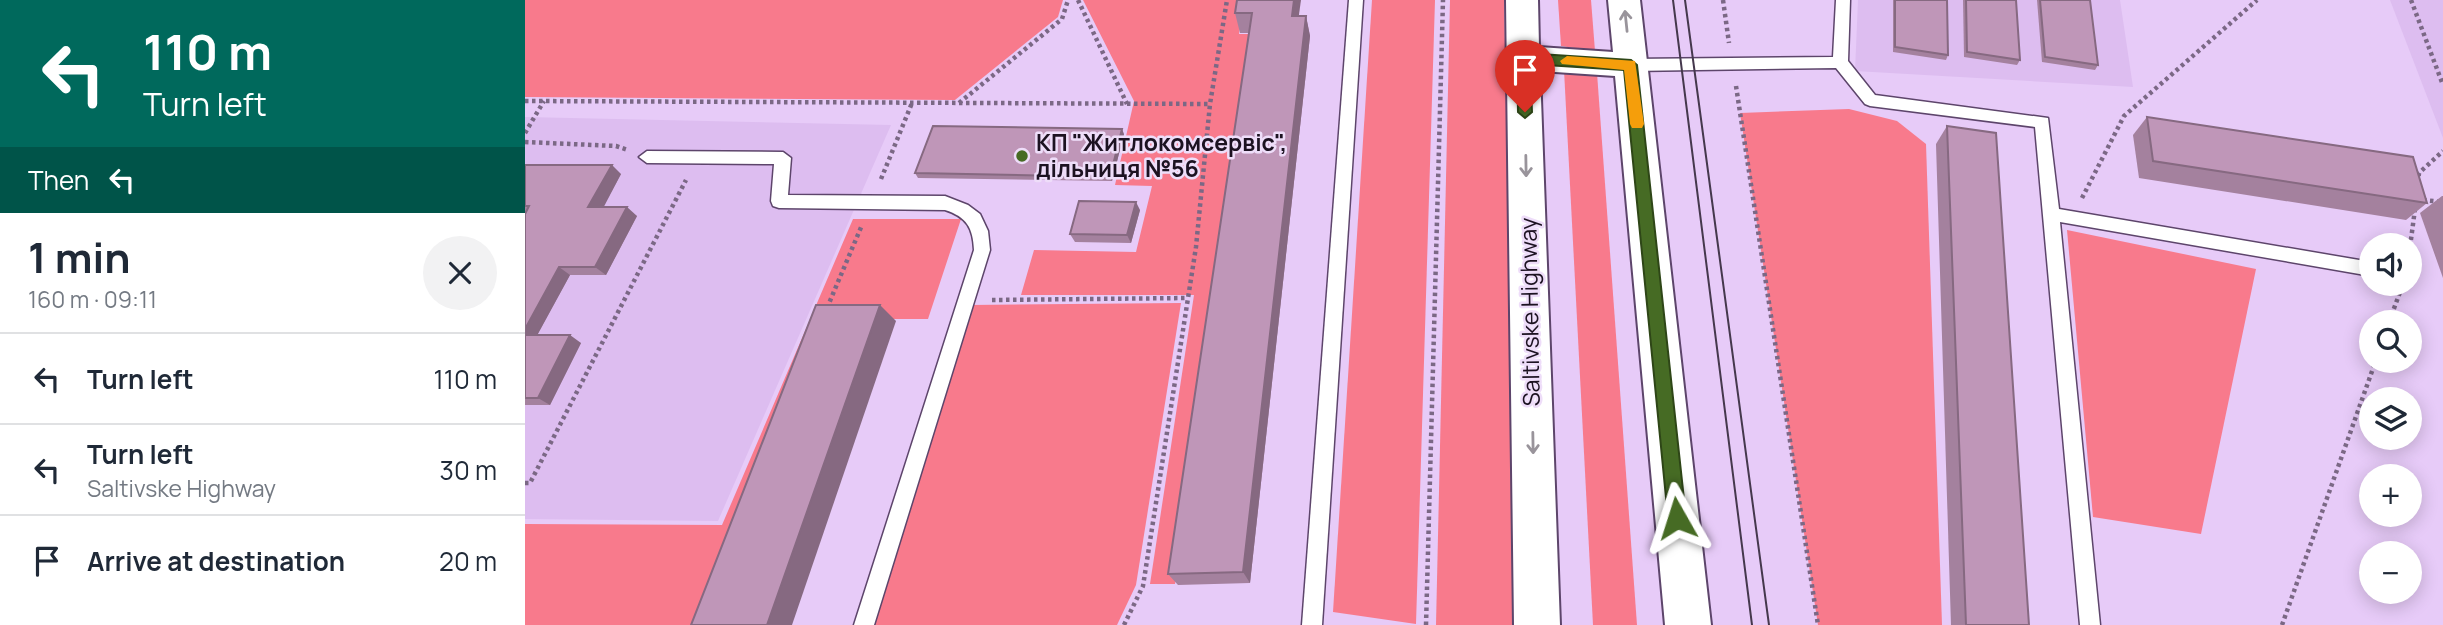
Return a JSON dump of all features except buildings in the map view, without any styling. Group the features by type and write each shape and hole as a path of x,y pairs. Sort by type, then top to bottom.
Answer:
{"main road":[{"name":"Saltivske Highway","path":"1522,0 1538,625"},
{"path":"1624,0 1688,625"},
{"path":"1524,58 1631,65"}],"lane":[{"path":"1312,625 1356,0"},
{"path":"1843,0 1840,62 1870,100 2042,122 2090,625"},
{"path":"1631,65 1840,62"},
{"path":"647,157 783,158 779,201 945,203 964,208 977,220 982,235 982,250 864,625"},
{"path":"2050,214 2359,266"}],"path":[{"path":"957,104 1062,19 1068,0"},
{"path":"1078,0 1128,104"},
{"path":"1124,625 1143,586 1187,298 1210,104 1227,0"},
{"path":"1426,625 1443,0"},
{"path":"1723,0 1818,625"},
{"path":"2072,218 2124,116 2257,0"},
{"path":"2411,0 2443,85"},
{"path":"525,101 1210,104"},
{"path":"525,133 544,102"},
{"path":"823,317 912,103"},
{"path":"525,142 616,146 647,157"},
{"path":"2418,186 2419,173 2443,151"},
{"path":"525,483 530,483 697,158"},
{"path":"2412,233 2416,199 2443,202"},
{"path":"966,300 1187,298"},
{"path":"2282,625 2371,373"}],"shaded area":[{"path":"525,0 1063,0 1058,17 955,100 525,97"},
{"path":"1083,0 1244,0 1239,34 1256,34 1175,584 1150,584 1194,295 1021,295 1034,250 1136,252 1152,186 1115,185 1134,101"},
{"path":"1372,0 1435,0 1416,624 1333,612"},
{"path":"1450,0 1504,0 1518,625 1436,625"},
{"path":"1558,0 1591,0 1595,51 1561,46"},
{"path":"1858,0 2120,0 2133,87 1855,71"},
{"path":"2390,0 2443,0 2443,138"},
{"path":"1564,70 1597,73 1637,625 1593,625"},
{"path":"1849,109 1897,121 1926,144 1942,625 1818,625 1740,113"},
{"path":"525,117 891,125 718,521 525,519"},
{"path":"853,219 961,219 928,319 833,319 715,625 525,625 525,524 722,525"},
{"path":"2067,230 2256,269 2201,534 2093,517"},
{"path":"1181,303 1136,585 1117,625 873,625 970,305"}],"tram line":[{"path":"1673,0 1752,625"},
{"path":"1685,0 1769,625"}],"slow traffic":[{"path":"1567,61 1631,65 1637,124"}],"place":[{"name":"КП \"Житлокомсервіс\", дільниця №56","path":"1022,156"}],"route":[{"path":"1525,112 1524,58 1631,65 1677,518"}]}
